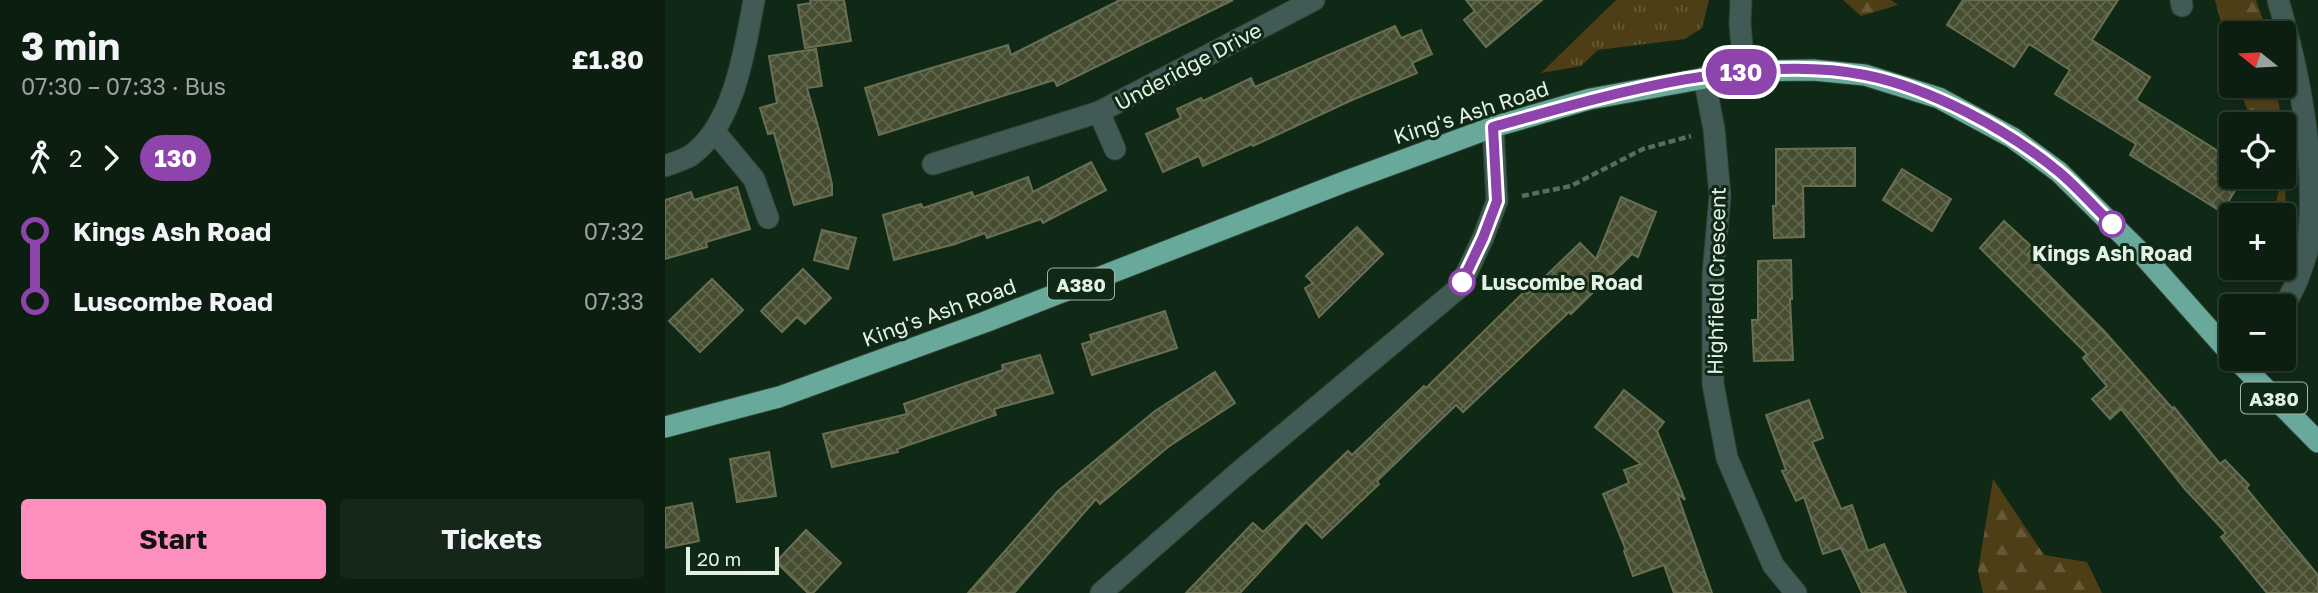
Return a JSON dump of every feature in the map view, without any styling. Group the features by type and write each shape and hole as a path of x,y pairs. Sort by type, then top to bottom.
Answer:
{"highway":[{"name":"King's Ash Road","path":"665,427 779,397 985,322 1493,127 1590,99 1744,71 1813,69 1865,75 1939,98 2013,138 2059,172 2142,254 2219,339"},
{"name":"King's Ash Road","path":"2249,371 2318,442"}],"street":[{"path":"665,166 689,156 715,132 731,95 745,49 754,0"},
{"name":"Underidge Drive","path":"933,164 1099,112 1314,0"},
{"path":"1741,0 1744,71"},
{"path":"2278,0 2304,86 2317,180 2312,232 2301,275 2290,294"},
{"name":"Highfield Crescent","path":"1704,77 1714,129 1720,196 1713,275 1713,384 1727,458 1773,565 1795,593"},
{"name":"Underidge Drive","path":"1099,112 1115,149"},
{"path":"1101,593 1240,471 1460,287 1497,201 1493,127"},
{"path":"715,132 754,179 768,218"}],"path":[{"path":"1497,201 1571,186 1643,149 1714,129"}],"green space":[{"path":"1616,0 1709,0 1702,28 1685,39 1598,50 1581,66 1541,73"},
{"path":"1843,0 1891,0 1898,5 1861,16"},
{"path":"2215,0 2256,0 2263,21 2221,21"},
{"path":"2243,98 2278,98 2280,112 2248,112"},
{"path":"2286,189 2285,203 2276,203 2279,190"},
{"path":"1993,479 2044,555 2087,562 2102,593 1983,593 1978,571"}],"building":[{"path":"810,0 844,0 851,41 805,48 798,5 811,3"},
{"path":"1120,0 1233,0 1057,86 1054,80 879,135 865,88 1008,45 1011,55"},
{"path":"1466,0 1542,0 1486,47 1464,20 1475,11"},
{"path":"1963,0 2118,0 2092,40 2150,77 2136,100 2219,152 2219,189 2236,189 2227,203 2219,203 2219,210 2130,155 2136,144 2055,94 2070,70 2029,44 2014,67 1947,25"},
{"path":"1395,26 1401,38 1421,30 1432,54 1412,63 1417,73 1203,166 1199,156 1163,172 1146,134 1181,118 1177,109 1201,98 1203,101 1251,78 1255,87"},
{"path":"816,49 822,86 807,88 832,184 832,195 794,205 774,133 768,134 760,108 777,103 769,56"},
{"path":"1855,148 1855,186 1803,186 1804,237 1774,238 1776,149"},
{"path":"1091,162 1106,190 1043,223 1041,219 987,238 985,233 894,260 883,215 921,204 923,208 972,192 974,197 1028,177 1033,192"},
{"path":"1902,169 1951,199 1932,231 1883,200"},
{"path":"737,187 750,229 706,242 707,247 665,259 665,200 691,192 694,200"},
{"path":"1621,197 1656,212 1638,257 1632,254 1571,314 1569,312 1463,412 1456,405 1322,538 1306,522 1240,593 1186,593 1253,523 1263,532 1348,451 1352,455 1424,386 1426,388 1525,291 1527,294 1580,243 1596,259"},
{"path":"2004,221 2033,248 2028,254 2105,332 2172,408 2174,407 2220,464 2225,460 2249,485 2246,488 2318,575 2318,593 2267,593 2221,537 2226,533 2185,489 2121,409 2110,419 2092,399 2107,386 2083,358 2087,354 1980,248"},
{"path":"1357,227 1383,254 1319,317 1305,288 1313,283 1306,276"},
{"path":"822,230 856,238 848,269 814,260"},
{"path":"1791,260 1793,360 1754,361 1752,320 1758,320 1758,261"},
{"path":"803,269 831,298 805,324 797,317 782,332 761,311"},
{"path":"712,279 743,310 700,352 669,321"},
{"path":"1165,311 1177,348 1092,375 1082,344 1092,341 1090,335"},
{"path":"1040,355 1053,393 994,409 996,415 897,449 898,452 832,467 823,434 907,414 904,404 1003,370 1002,365"},
{"path":"1215,372 1235,403 1168,447 1100,504 1096,499 1014,593 968,593 1058,491 1155,411"},
{"path":"1624,390 1664,422 1657,431 1685,500 1677,493 1712,593 1674,593 1664,565 1633,576 1624,551 1626,550 1603,494 1629,483 1624,470 1641,464 1595,427"},
{"path":"1809,400 1823,438 1812,442 1841,509 1852,505 1868,551 1884,544 1906,593 1862,593 1841,548 1823,554 1804,497 1796,501 1782,471 1786,470 1766,415"},
{"path":"769,452 776,496 737,502 730,459"},
{"path":"692,503 699,541 665,548 665,508"},
{"path":"806,530 841,563 813,593 808,593 776,562"}],"bus line":[{"name":"130","path":"1462,282 1497,201 1493,127 1590,99 1744,71 1813,69 1865,75 1939,98 2013,138 2059,172 2112,224"}],"place":[{"name":"Kings Ash Road","path":"2112,224"},
{"name":"Luscombe Road","path":"1462,282"}]}
